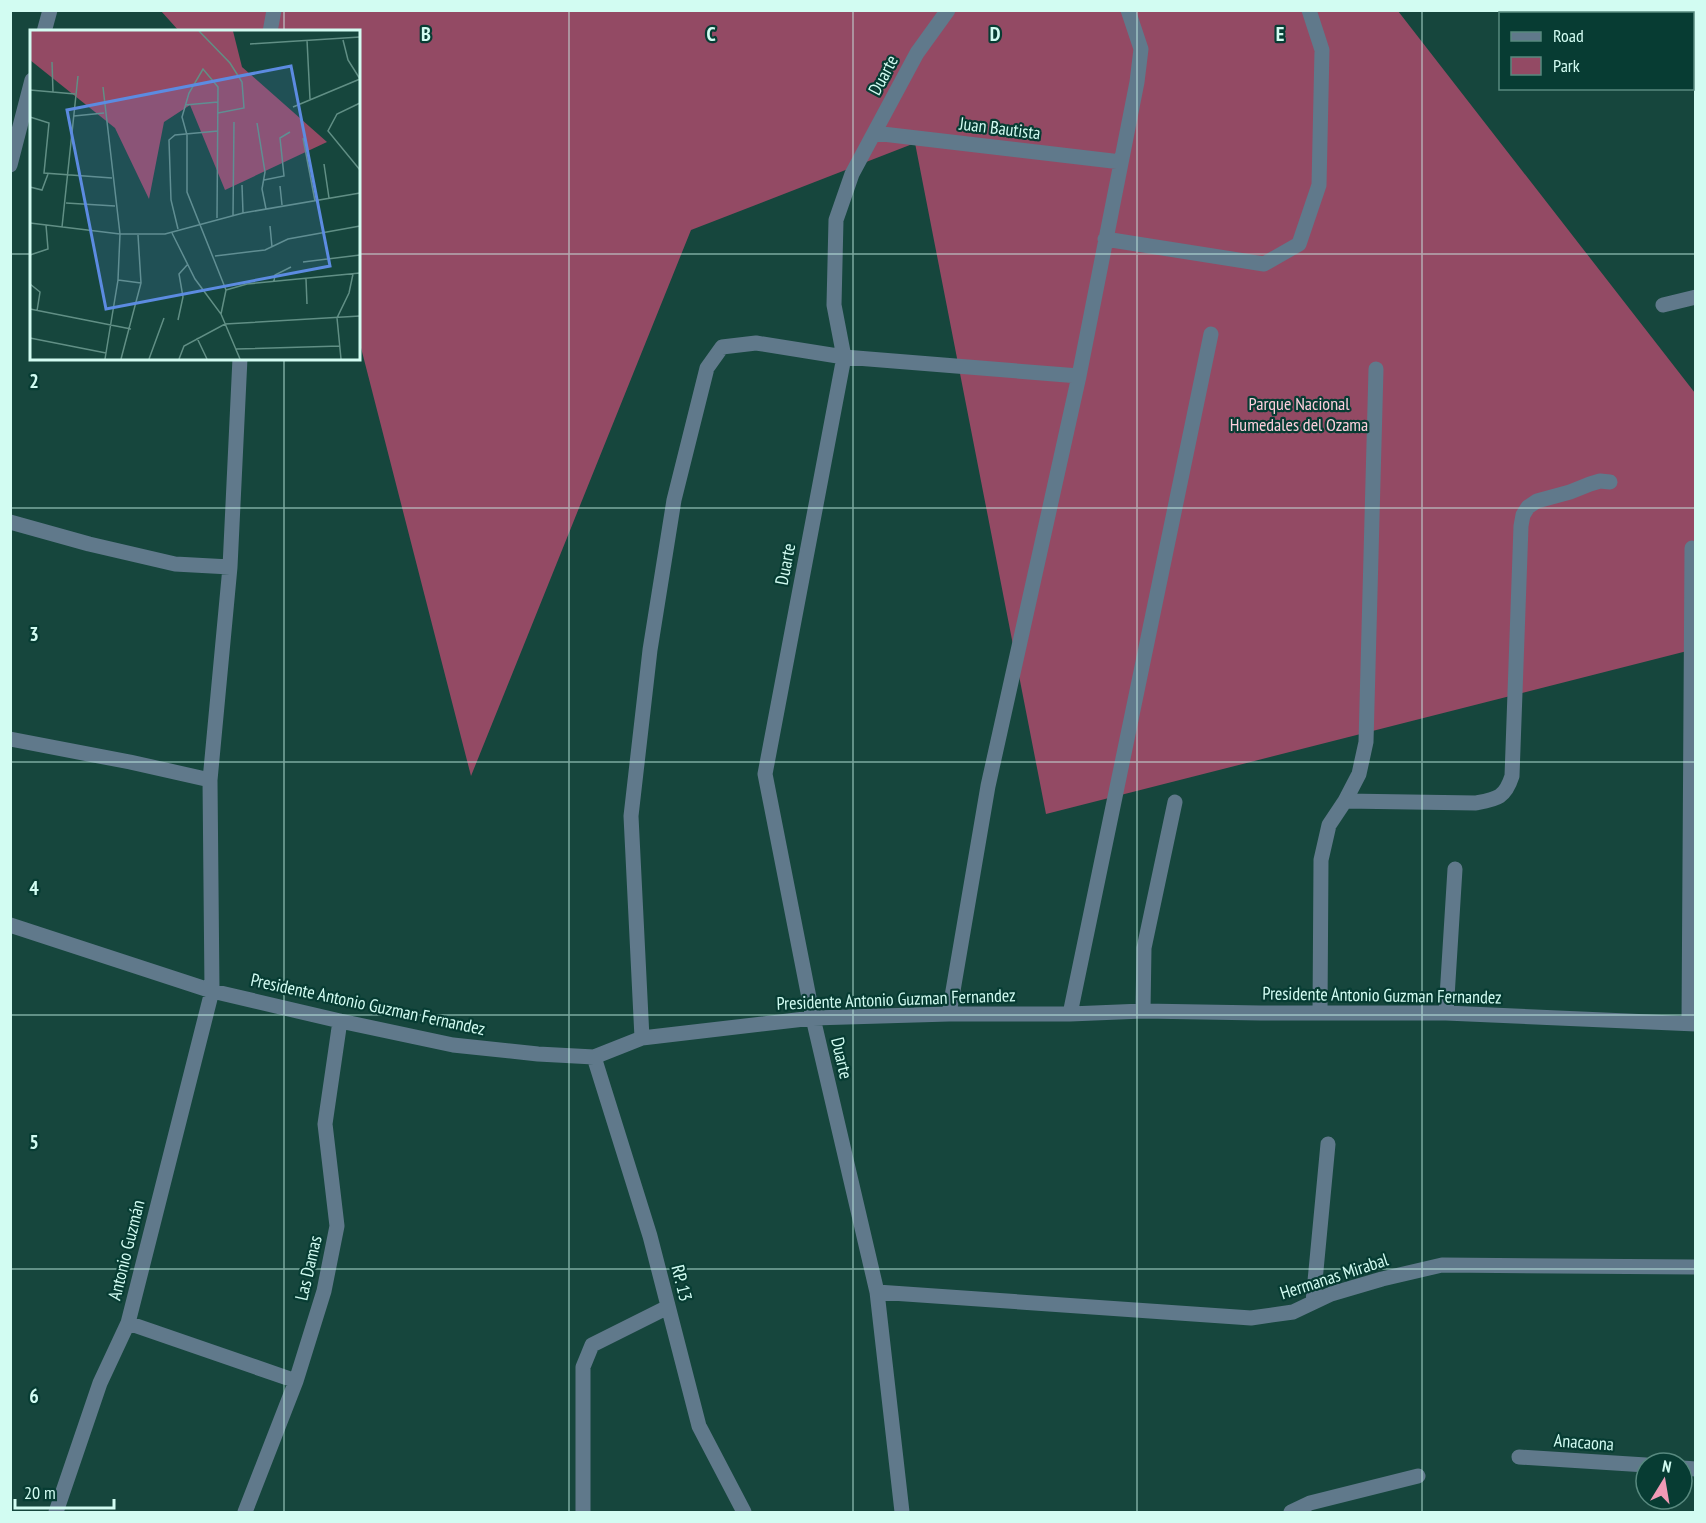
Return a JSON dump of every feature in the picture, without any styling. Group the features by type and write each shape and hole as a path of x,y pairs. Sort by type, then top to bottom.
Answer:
{"street":[{"path":"45,30 50,10"},
{"path":"270,30 274,10"},
{"name":"Duarte","path":"902,1512 877,1292 813,1018 765,774 844,357 834,305 836,220 852,174 917,52 948,10"},
{"path":"949,1014 988,786 1079,376 1137,82 1141,49 1128,10"},
{"path":"1105,239 1264,264 1299,244 1319,185 1322,50 1309,10"},
{"path":"10,165 30,88"},
{"name":"Juan Bautista","path":"874,133 1121,162"},
{"path":"1663,304 1695,297"},
{"path":"1070,1014 1211,334"},
{"path":"642,1038 631,816 650,650 674,500 707,368 722,347 756,344 844,357 1079,376"},
{"name":"Antonio Guzmán","path":"56,1512 100,1383 128,1323 212,991 210,780 231,567 240,360"},
{"path":"1320,1013 1321,860 1329,825 1359,774 1366,742 1376,369"},
{"path":"1345,801 1476,803 1491,801 1502,796 1512,776 1522,515 1537,501 1600,481 1610,482"},
{"path":"10,522 89,544 175,564 231,567"},
{"path":"1692,548 1692,1024"},
{"path":"10,739 210,780"},
{"path":"1143,1011 1144,948 1175,802"},
{"path":"1446,1013 1455,869"},
{"name":"Presidente Antonio Guzman Fernandez","path":"10,926 212,991 453,1045 538,1054 594,1057 642,1038 813,1018 949,1014 1070,1014 1143,1011 1446,1013 1692,1024"},
{"name":"Las Damas","path":"245,1512 296,1381 324,1291 337,1226 325,1124 340,1021"},
{"name":"RP. 13","path":"594,1057 650,1236 699,1426 744,1512"},
{"path":"1313,1302 1328,1144"},
{"name":"Hermanas Mirabal","path":"877,1292 1251,1318 1293,1311 1331,1294 1442,1265 1695,1267"},
{"path":"583,1512 583,1367 592,1345 668,1307"},
{"path":"128,1323 296,1381"},
{"name":"Anacaona","path":"1519,1457 1634,1464"},
{"path":"1291,1512 1310,1503 1418,1476"}],"green space":[{"name":"Parque Nacional Humedales del Ozama","path":"161,11 1398,11 1695,393 1695,649 1046,814 915,143 691,230 471,776 360,344 360,30 178,30"}]}
